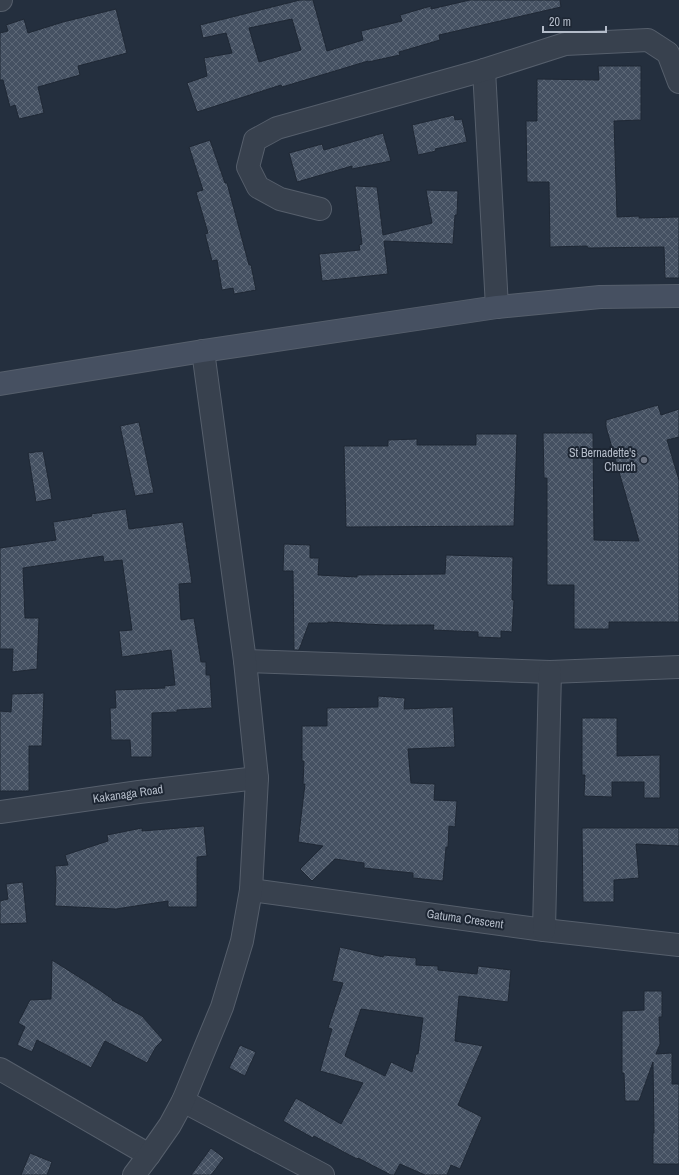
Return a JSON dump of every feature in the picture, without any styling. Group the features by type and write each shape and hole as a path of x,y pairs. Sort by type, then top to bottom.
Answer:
{"street":[{"path":"320,210 280,199 258,187 248,167 255,140 277,128 484,70 565,44 648,40 668,53 679,82"},
{"path":"484,70 497,307"},
{"path":"0,384 203,351 497,307 600,297 679,296"},
{"path":"134,1175 170,1125 183,1101 222,1007 242,941 251,890 257,778 245,661 203,351"},
{"path":"245,661 550,672 679,668"},
{"path":"544,930 550,672"},
{"name":"Kakanaga Road","path":"0,812 139,792 257,778"},
{"name":"Gatuma Crescent","path":"251,890 544,930 679,945"},
{"path":"0,1069 149,1155"},
{"path":"183,1101 323,1175"}],"building":[{"path":"300,0 313,0 327,51 363,40 361,31 402,21 400,15 431,6 431,9 470,0 560,0 561,7 439,35 440,40 399,52 400,55 368,61 282,87 281,85 197,112 187,83 207,76 204,58 232,53 226,33 203,38 200,25","holes":["292,19 301,50 259,62 249,28"]},
{"path":"116,9 127,53 78,66 80,75 38,87 44,113 19,119 15,105 10,107 3,80 0,80 0,33 8,31 6,25 24,19 28,33 63,22"},
{"path":"598,66 641,66 641,120 614,121 617,217 679,217 679,278 665,278 664,247 550,247 549,182 527,182 526,121 537,121 537,79 599,80"},
{"path":"454,115 455,120 462,119 467,142 435,149 436,151 418,155 412,125"},
{"path":"383,133 391,161 352,169 352,166 297,182 289,153 322,144 324,150"},
{"path":"210,140 225,183 227,183 249,265 251,265 256,290 234,294 233,288 222,290 217,260 212,261 205,234 208,233 196,192 203,190 189,147"},
{"path":"355,186 377,187 383,235 432,223 426,190 458,191 457,215 455,215 453,244 384,241 388,274 322,281 319,254 360,250 359,245 362,244"},
{"path":"658,405 661,415 679,409 679,437 667,440 679,480 679,622 609,622 609,629 574,629 574,585 547,585 547,478 544,478 543,433 593,433 594,540 639,541 606,427 606,420"},
{"path":"139,422 154,493 135,496 120,426"},
{"path":"476,434 517,434 514,526 346,527 344,446 388,446 388,440 417,439 417,445 476,445"},
{"path":"43,451 52,499 36,502 28,453"},
{"path":"126,509 129,529 183,522 192,583 179,584 181,620 194,618 201,662 206,662 206,675 210,675 212,708 152,713 152,757 131,757 130,740 111,740 110,708 116,708 115,690 165,688 164,686 175,685 171,650 122,657 119,631 132,630 122,560 104,562 103,556 23,568 25,618 39,618 37,669 12,672 13,649 0,649 0,548 56,540 53,522 92,516 91,514"},
{"path":"284,544 310,545 310,558 319,558 318,575 357,577 357,575 445,574 446,555 513,557 512,600 514,600 512,632 501,631 501,638 478,637 478,632 433,630 434,625 385,625 328,622 309,623 299,650 294,650 293,571 283,571"},
{"path":"44,693 42,746 29,746 29,791 0,791 0,711 11,712 12,694"},
{"path":"378,696 405,698 404,709 453,707 455,747 408,749 411,783 435,784 434,800 457,801 455,827 449,826 448,847 446,847 443,881 413,878 413,873 364,868 364,863 335,859 312,881 300,869 323,846 298,842 305,784 303,784 304,761 302,761 302,726 327,726 327,708 378,707"},
{"path":"582,718 617,718 617,756 660,755 660,798 644,798 644,782 612,782 612,797 584,796 585,775 582,775"},
{"path":"204,826 207,856 197,857 197,907 168,907 168,901 116,909 55,906 55,866 68,865 65,855 108,841 107,835 142,828 142,831"},
{"path":"582,828 679,828 679,846 636,844 639,878 614,880 614,902 583,902"},
{"path":"23,882 27,923 0,924 0,901 8,899 6,884"},
{"path":"340,947 383,957 384,955 416,958 416,965 438,966 438,970 477,974 478,966 511,970 508,1002 459,996 455,1041 483,1046 458,1105 482,1117 460,1169 451,1165 447,1175 425,1175 400,1164 394,1175 391,1175 314,1136 313,1138 283,1121 296,1098 341,1124 363,1083 320,1071 332,1029 328,1028 343,983 332,981","holes":["361,1009 423,1018 418,1054 416,1054 412,1072 391,1062 385,1076 345,1056"]},
{"path":"52,960 101,991 112,1000 142,1016 163,1040 156,1047 147,1063 105,1041 91,1068 37,1040 32,1052 17,1045 25,1027 18,1023 30,1000 51,999"},
{"path":"644,991 662,991 662,1017 659,1017 660,1044 656,1054 672,1053 672,1084 679,1084 679,1164 653,1164 653,1062 639,1101 625,1101 624,1073 622,1073 622,1011 644,1010"},
{"path":"240,1045 256,1052 245,1076 229,1068"},
{"path":"211,1148 224,1158 211,1175 191,1175"},
{"path":"30,1153 52,1162 47,1175 21,1175"}],"place":[{"name":"St Bernadette's Church","path":"644,460"}]}
